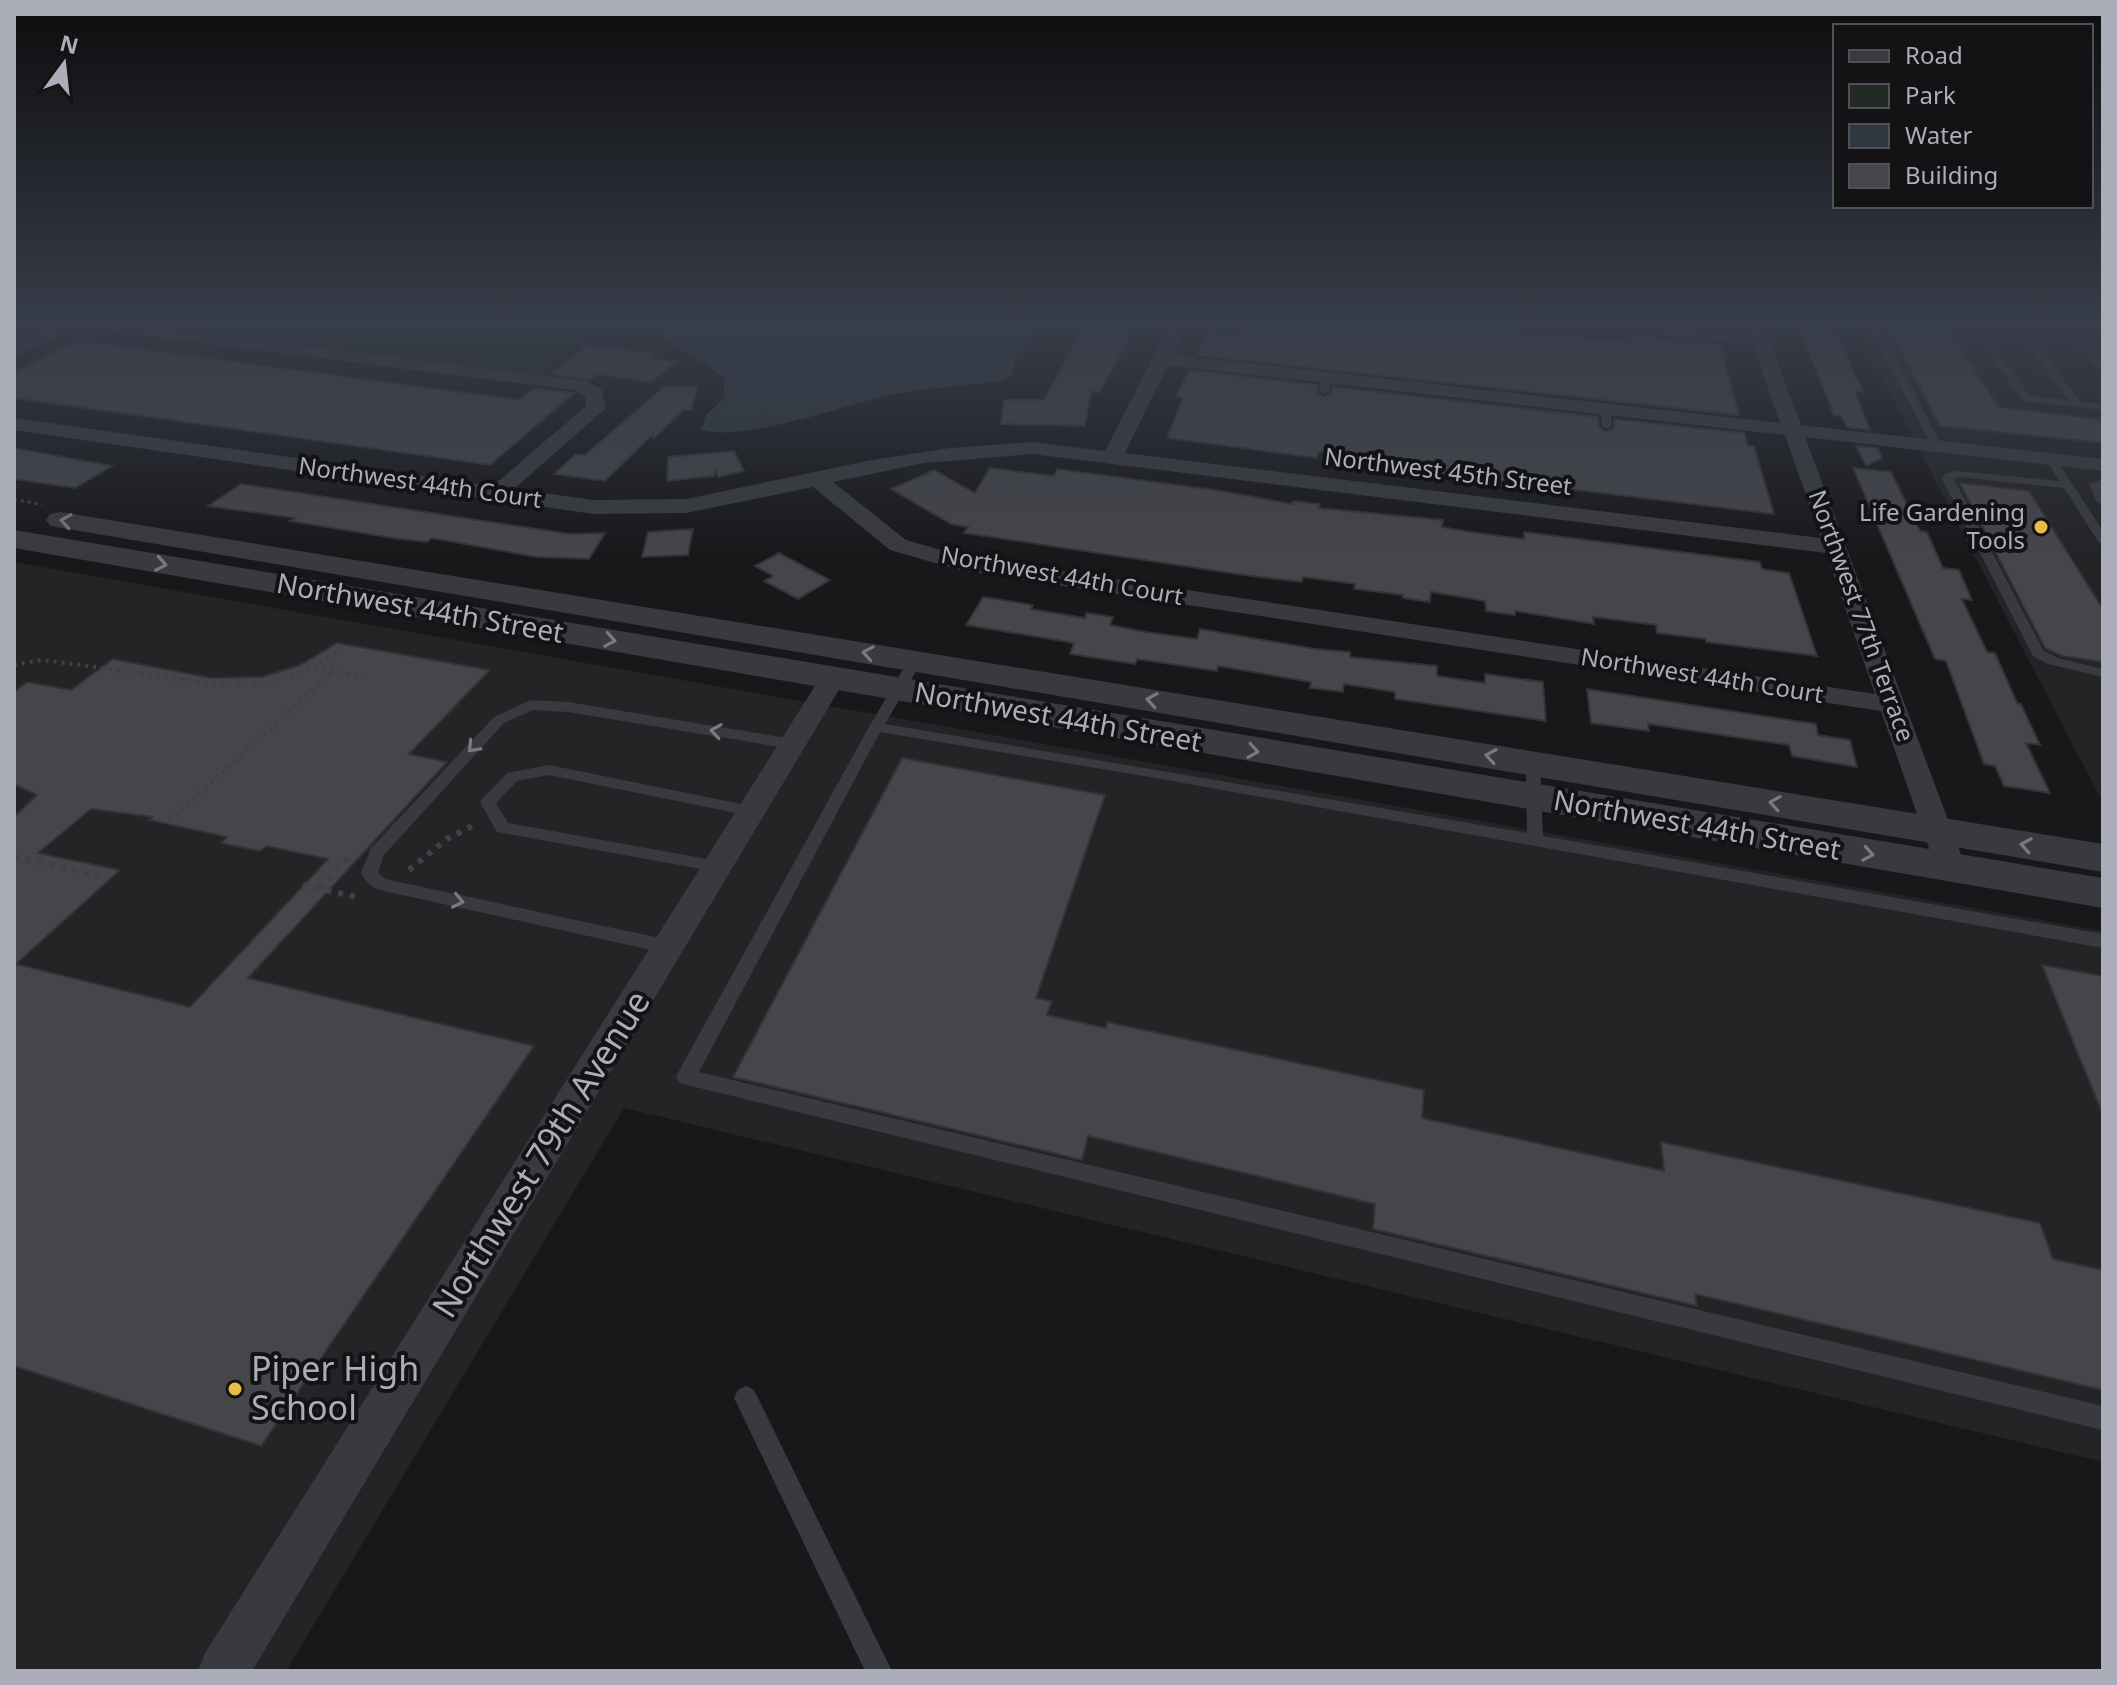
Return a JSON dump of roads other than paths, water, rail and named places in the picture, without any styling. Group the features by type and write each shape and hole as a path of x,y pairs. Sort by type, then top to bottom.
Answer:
{"street":[{"path":"495,495 596,408 595,399"},
{"path":"1113,456 1142,399"},
{"path":"1447,399 1606,418 1794,430 2103,465"},
{"name":"Northwest 77th Terrace","path":"1782,399 1951,868"},
{"name":"Northwest 44th Court","path":"14,424 594,507 686,506 817,480 898,545 959,563 1894,705"},
{"name":"Northwest 45th Street","path":"817,480 874,463 936,453 1032,448 1836,547"},
{"name":"Northwest 44th Street","path":"14,512 906,675 1533,797 2103,893"},
{"name":"Northwest 44th Street","path":"14,539 833,678 906,675 1533,763 2103,858"},
{"name":"Northwest 79th Avenue","path":"223,1671 833,678"}],"lane":[{"path":"1912,399 1937,446"},
{"path":"2027,399 2103,407"},
{"path":"2073,399 2078,405"},
{"path":"2051,459 2101,533"},
{"path":"2066,485 1958,474 1949,475 1948,479 2038,653 2053,661 2103,673"},
{"path":"2103,482 2095,484 2103,502"},
{"path":"906,675 686,1077 2103,1418"},
{"path":"669,947 380,884 369,873 377,852 499,720 531,705 568,707 793,744"},
{"path":"876,727 2103,941"},
{"path":"1533,763 1535,840"},
{"path":"718,866 503,828 488,802 512,777 549,770 751,811"},
{"path":"746,1398 879,1671"}],"water":[{"path":"723,399 876,399 792,422 742,431 701,430 706,415"}],"place":[{"name":"Life Gardening Tools","path":"2041,527"},
{"name":"Piper High School","path":"235,1389"}]}
